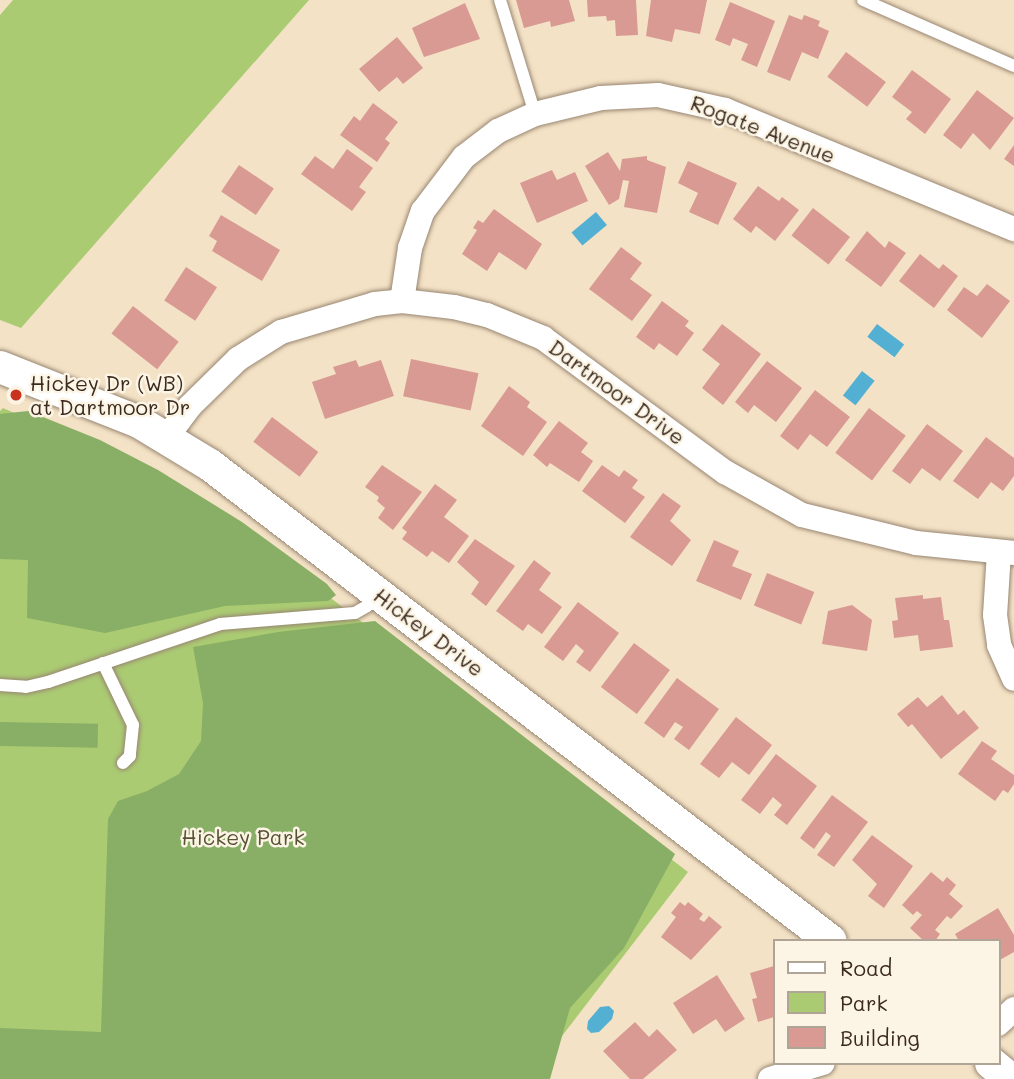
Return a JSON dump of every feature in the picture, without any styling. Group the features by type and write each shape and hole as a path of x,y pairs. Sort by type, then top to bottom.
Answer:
{"street":[{"name":"Rogate Avenue","path":"402,301 412,239 423,211 434,193 464,157 479,144 535,114 566,105 632,95 702,102 1014,229"},
{"name":"Dartmoor Drive","path":"166,438 190,406 229,367 281,332 352,309 402,301 454,307 487,315 543,338 736,479 802,515 916,543 1006,552"},
{"name":"Hickey Drive","path":"0,367 139,422 229,478 828,939"},
{"path":"1006,552 995,615 999,645 1014,679"},
{"path":"1000,1022 1014,1009"},
{"path":"770,1079 816,1065"},
{"path":"993,1065 1010,1079"}],"lane":[{"path":"500,0 535,114"},
{"path":"863,0 1014,66"},
{"path":"0,685 26,687 48,682 220,624 323,618 355,613 367,606 378,593"},
{"path":"103,663 133,725 130,756 123,763"}],"green space":[{"path":"13,0 309,0 21,328 0,320 0,15"},
{"name":"Hickey Park","path":"3,408 191,491 688,872 529,1079 0,1079 0,411"},
{"path":"28,411 100,440 158,470 242,522 327,584 336,595 328,601 225,606 105,633 27,618 28,560 0,559 0,414"},
{"name":"Hickey Park","path":"375,621 675,854 624,948 570,1008 550,1079 0,1079 0,1028 101,1032 108,819 118,801 147,791 179,774 201,741 203,703 193,647 278,632"},
{"path":"0,722 98,724 98,748 0,746"}],"water":[{"path":"596,212 607,225 582,246 571,233"},
{"path":"877,324 904,344 895,357 867,337"},
{"path":"862,371 875,381 856,405 843,395"},
{"path":"609,1006 614,1011 612,1019 599,1032 591,1033 587,1029 588,1021 600,1007"}],"building":[{"path":"516,0 569,0 575,21 551,27 550,21 524,28"},
{"path":"587,0 636,0 638,35 616,36 615,20 607,21 606,16 588,17"},
{"path":"651,0 707,0 700,34 675,29 672,42 646,36"},
{"path":"730,2 775,21 757,67 741,60 748,44 733,38 730,46 715,40"},
{"path":"465,3 480,39 424,57 412,28"},
{"path":"789,15 802,20 804,15 820,21 818,26 829,31 818,59 802,52 790,81 767,72"},
{"path":"397,37 423,68 403,84 397,77 379,92 359,69"},
{"path":"846,52 886,82 867,107 827,77"},
{"path":"912,70 951,99 925,134 906,119 912,112 892,97"},
{"path":"977,90 1014,118 990,150 973,133 961,149 943,135"},
{"path":"373,103 398,122 385,139 390,143 377,162 340,135 354,116 360,121"},
{"path":"1014,145 1014,166 1004,159"},
{"path":"347,149 373,168 359,187 366,192 352,211 301,174 315,156 333,169"},
{"path":"608,152 620,171 622,159 647,156 647,160 666,167 657,213 624,207 629,181 623,180 619,199 609,205 585,166"},
{"path":"688,161 737,183 718,225 689,212 698,193 678,183"},
{"path":"239,165 274,188 256,215 221,192"},
{"path":"552,170 557,180 575,172 588,201 537,223 520,183"},
{"path":"758,186 779,201 782,197 799,210 775,241 756,226 751,233 733,219"},
{"path":"813,208 850,237 828,265 791,236"},
{"path":"494,209 542,244 526,270 499,252 487,271 462,254 477,230 473,228 478,220 483,223"},
{"path":"221,215 280,250 262,281 212,251 217,241 209,236"},
{"path":"867,231 885,248 889,241 906,253 881,287 845,260"},
{"path":"621,247 642,263 630,279 652,295 632,321 589,289"},
{"path":"920,254 939,269 943,264 958,276 934,308 899,281"},
{"path":"186,267 217,287 195,321 164,301"},
{"path":"987,284 1010,301 982,338 947,310 964,287 977,296"},
{"path":"662,301 689,321 685,326 694,333 677,356 659,343 654,350 636,337"},
{"path":"133,306 179,342 157,369 111,334"},
{"path":"722,324 761,354 723,405 702,388 720,364 702,350"},
{"path":"411,359 478,373 471,411 403,396"},
{"path":"356,360 359,367 381,360 394,396 325,419 312,382 336,374 333,367"},
{"path":"767,361 802,388 776,422 754,405 748,413 735,402"},
{"path":"509,386 530,402 527,407 547,422 523,456 481,426"},
{"path":"815,390 850,417 827,447 810,434 798,450 780,436"},
{"path":"869,408 906,436 872,480 835,453"},
{"path":"272,417 318,452 300,477 253,442"},
{"path":"559,421 588,443 581,452 593,461 579,482 550,463 547,467 533,455"},
{"path":"927,424 963,451 940,481 922,468 910,484 892,471"},
{"path":"986,437 1014,458 1014,476 1003,491 991,482 978,499 953,481"},
{"path":"382,465 422,492 393,530 378,518 385,508 377,501 379,497 365,487"},
{"path":"602,465 619,477 624,470 638,480 632,488 645,497 625,523 582,491"},
{"path":"435,484 457,500 444,517 469,536 449,563 432,551 427,557 402,539 407,532 402,528"},
{"path":"663,493 681,506 670,521 691,540 672,566 630,537"},
{"path":"475,539 515,566 486,606 471,594 479,582 457,562"},
{"path":"714,540 739,551 732,566 752,574 741,600 696,581"},
{"path":"534,560 551,573 539,590 562,607 542,634 528,624 523,631 496,611"},
{"path":"767,573 814,592 801,625 754,605"},
{"path":"923,595 923,599 941,597 944,620 949,620 953,647 920,651 918,635 894,638 892,621 898,620 895,598"},
{"path":"578,602 619,633 590,672 576,662 584,651 576,644 563,661 544,647"},
{"path":"852,605 872,620 867,651 822,644 828,611"},
{"path":"634,643 670,670 637,714 601,687"},
{"path":"677,678 719,709 689,750 674,739 683,727 675,722 664,738 644,723"},
{"path":"942,695 958,715 964,710 979,728 941,759 912,724 908,727 897,714 918,697 927,707"},
{"path":"736,717 772,745 749,775 732,762 719,778 700,764"},
{"path":"982,741 997,751 991,759 1014,775 1014,784 1008,793 1003,790 995,801 958,774"},
{"path":"776,754 817,786 787,825 774,815 782,805 773,797 760,814 741,800"},
{"path":"832,795 868,822 834,867 817,855 831,836 826,832 814,849 800,838"},
{"path":"872,835 913,866 884,908 868,896 877,884 852,860"},
{"path":"931,872 943,882 947,877 956,885 949,894 963,906 951,919 947,916 935,930 940,934 936,939 922,939 910,928 922,915 917,911 913,915 902,905"},
{"path":"680,902 685,906 688,902 703,914 699,919 704,922 709,916 722,927 691,960 661,937 676,917 671,913"},
{"path":"998,908 1014,935 1014,952 1000,960 1000,939 958,939 955,934"},
{"path":"772,967 772,1018 758,1022 752,999 757,998 750,973"},
{"path":"717,975 745,1019 725,1032 716,1019 693,1034 673,1003"},
{"path":"635,1022 649,1037 657,1029 677,1050 643,1079 630,1079 603,1051"}],"place":[{"name":"Hickey Dr (WB) at Dartmoor Dr","path":"16,395"}]}
